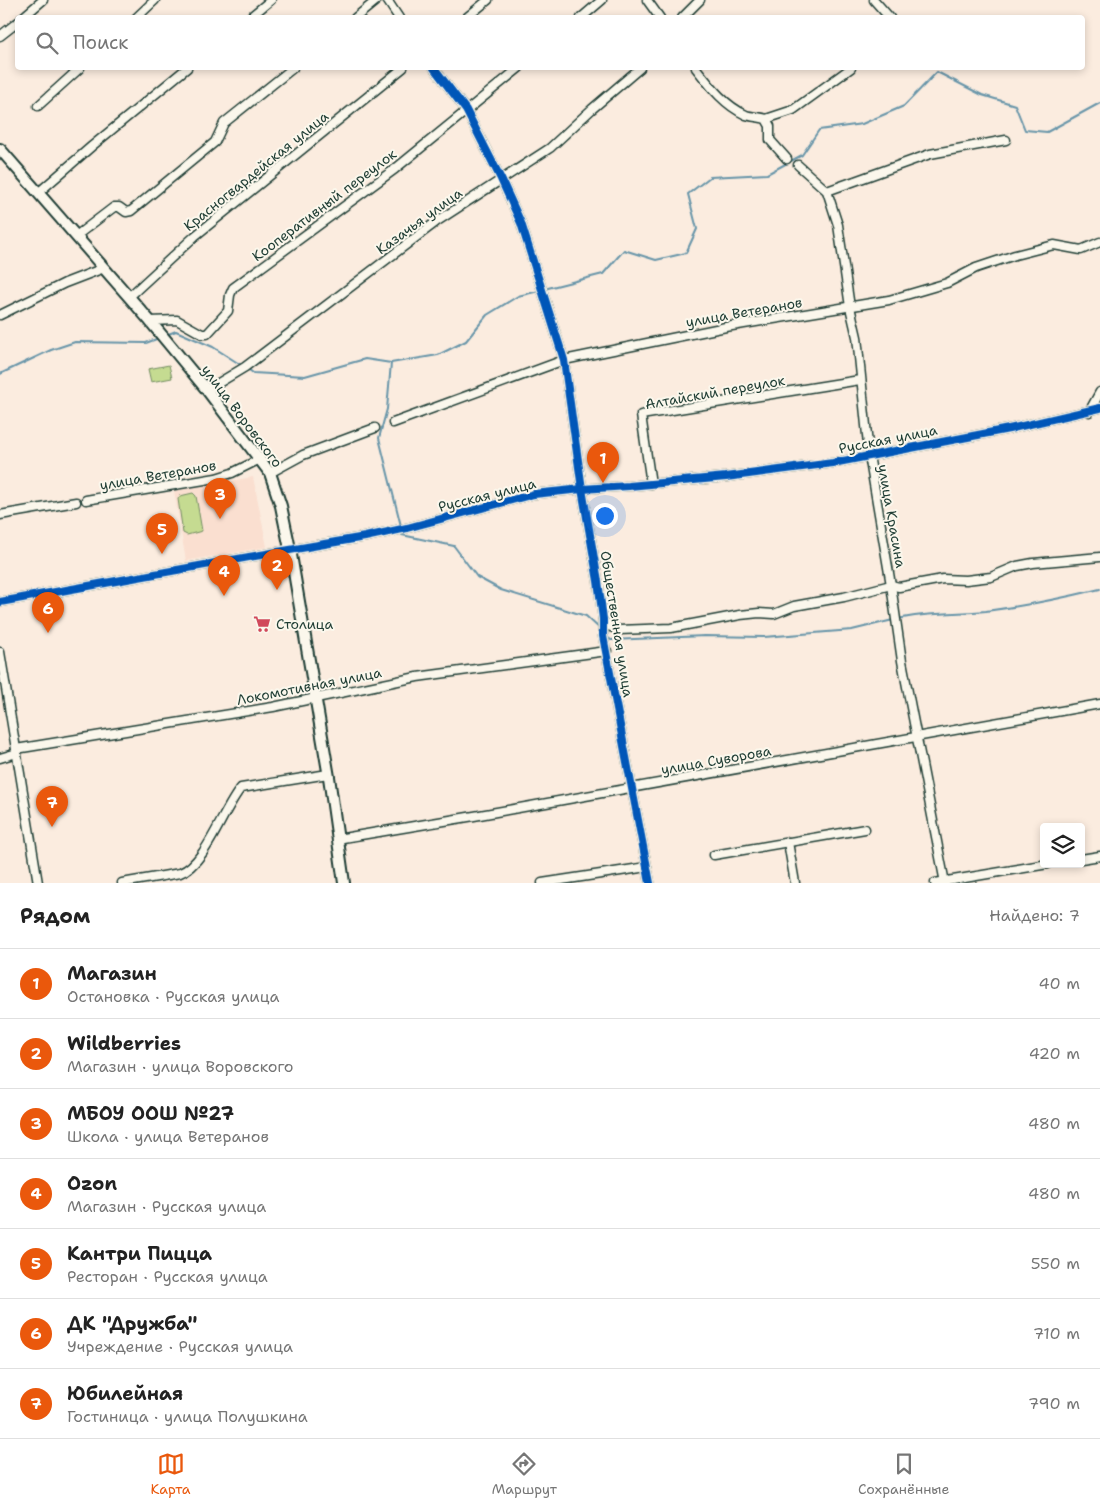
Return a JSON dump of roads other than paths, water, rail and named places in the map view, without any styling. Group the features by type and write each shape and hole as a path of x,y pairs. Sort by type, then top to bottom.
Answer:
{"main road":[{"name":"улица Воровского","path":"0,149 150,321 207,390 270,473 281,506 290,550 328,774 344,883"}],"street":[{"path":"26,15 43,0"},
{"path":"251,15 261,3 271,0"},
{"path":"359,15 377,0"},
{"path":"387,0 397,15"},
{"path":"470,15 488,0"},
{"path":"584,15 602,0"},
{"path":"647,0 658,15"},
{"path":"685,15 700,0"},
{"path":"874,0 888,15"},
{"path":"139,15 154,2"},
{"path":"0,36 15,24"},
{"path":"38,106 78,70"},
{"path":"38,193 185,70"},
{"path":"76,236 114,207 119,207 126,212 131,211 215,142 224,123 290,70"},
{"name":"Красногвардейская улица","path":"129,297 195,236 401,70"},
{"name":"Общественная улица","path":"436,70 466,110 521,223 564,360 603,619 603,636 650,883"},
{"name":"Кооперативный переулок","path":"150,321 177,320 202,334 207,334 228,311 233,288 394,169 516,70"},
{"name":"Казачья улица","path":"207,390 245,367 436,222 550,148 638,70"},
{"path":"698,70 711,88 724,100 746,115 766,119 793,110 848,70"},
{"path":"766,119 770,126 770,140 787,158"},
{"path":"798,165 827,191 930,154 1006,140"},
{"name":"улица Красина","path":"827,191 838,225 850,307 857,337 869,455 902,661 945,882"},
{"name":"улица Ветеранов","path":"393,423 564,360 716,329 889,300 932,288 976,268 1046,247 1054,245 1081,250 1100,242"},
{"path":"0,315 65,283 104,268"},
{"name":"Алтайский переулок","path":"651,484 641,415 860,380"},
{"path":"1089,412 1100,392"},
{"name":"Русская улица","path":"0,602 365,538 525,496 582,489 736,476 833,463 1009,429 1100,408"},
{"path":"270,473 303,455 375,428"},
{"name":"улица Ветеранов","path":"86,500 216,478 232,473 260,459"},
{"path":"0,515 76,502"},
{"path":"603,619 619,630 671,628 740,615 774,614 794,606 844,597 891,585 899,586 942,578 966,580 991,577 1017,566 1033,563 1100,557"},
{"name":"Локомотивная улица","path":"0,758 16,751 273,707 417,677 607,651"},
{"path":"0,652 38,883"},
{"name":"улица Суворова","path":"337,839 1100,704"},
{"path":"122,883 180,873 187,869 198,858 242,788 328,774"},
{"path":"714,855 865,829"},
{"path":"788,842 796,883"},
{"path":"1085,858 1100,856"},
{"path":"935,883 1040,865"},
{"path":"542,883 647,867"}],"waterway":[{"path":"544,289 603,274 624,250 656,260 686,253 697,229 688,194 710,177 767,174 802,155 819,130 862,124 904,106 937,72 982,95 1015,105 1025,130 1047,132 1100,103"},
{"path":"248,369 253,373 305,376 365,359 391,363 438,355 466,341 487,315 518,296 539,291"},
{"path":"166,335 176,331 213,347 241,365"},
{"path":"0,374 51,350 75,342 146,343 159,338"},
{"path":"391,363 387,409 379,438 401,526"},
{"path":"402,531 402,535 454,546 477,577 501,590 586,616 601,630"},
{"path":"898,619 920,615 1000,609 1100,589"},
{"path":"606,636 611,640 705,636 764,637 852,630 893,620"}],"place":[{"name":"Магазин","path":"603,483"},
{"name":"МБОУ ООШ №27","path":"220,519"},
{"name":"Кантри Пицца","path":"162,554"},
{"name":"Wildberries","path":"277,590"},
{"name":"Ozon","path":"224,596"},
{"name":"Столица","path":"262,624"},
{"name":"ДК \"Дружба\"","path":"48,633"},
{"name":"Юбилейная","path":"52,827"}]}
